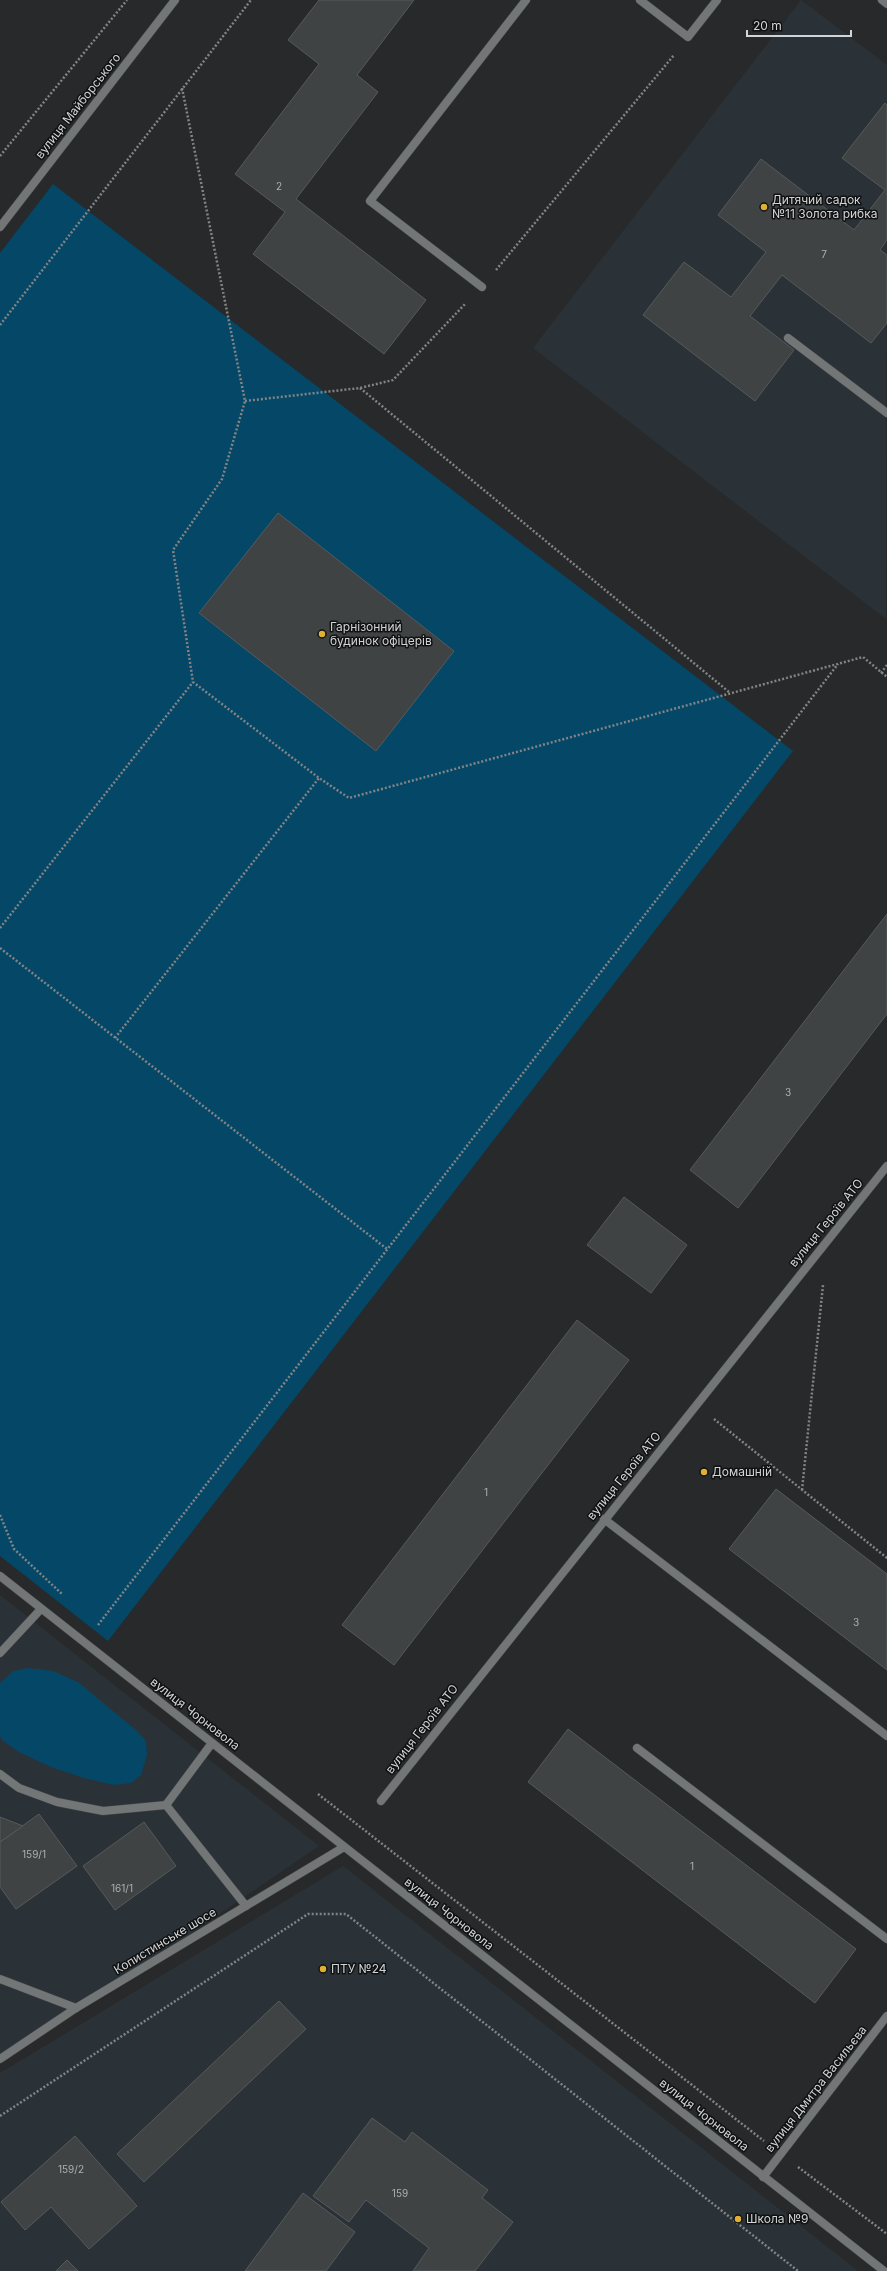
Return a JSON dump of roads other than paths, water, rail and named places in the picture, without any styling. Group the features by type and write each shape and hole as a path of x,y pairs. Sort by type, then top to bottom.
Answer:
{"street":[{"name":"вулиця Майборського","path":"0,227 175,0"},
{"path":"482,287 370,201 526,0"},
{"path":"640,0 688,37 717,0"},
{"path":"882,0 887,4"},
{"path":"788,338 887,413"},
{"name":"вулиця Героїв АТО","path":"381,1801 604,1519 887,1166"},
{"path":"604,1519 887,1736"},
{"name":"вулиця Чорновола","path":"0,1576 884,2271"},
{"path":"0,1653 41,1609"},
{"path":"0,1774 19,1788 56,1802 104,1811 166,1805 212,1743"},
{"path":"637,1748 887,1939"},
{"path":"166,1805 246,1906"},
{"name":"Копистинське шосе","path":"0,2059 76,2008 344,1847"},
{"path":"0,1979 76,2008"},
{"name":"вулиця Дмитра Васильєва","path":"764,2177 887,2016"}],"place":[{"name":"Дитячий садок №11 Золота рибка","path":"764,207"},
{"name":"Гарнізонний будинок офіцерів","path":"322,634"},
{"name":"Домашній","path":"704,1472"},
{"name":"ПТУ №24","path":"323,1969"},
{"name":"Школа №9","path":"738,2219"}]}
